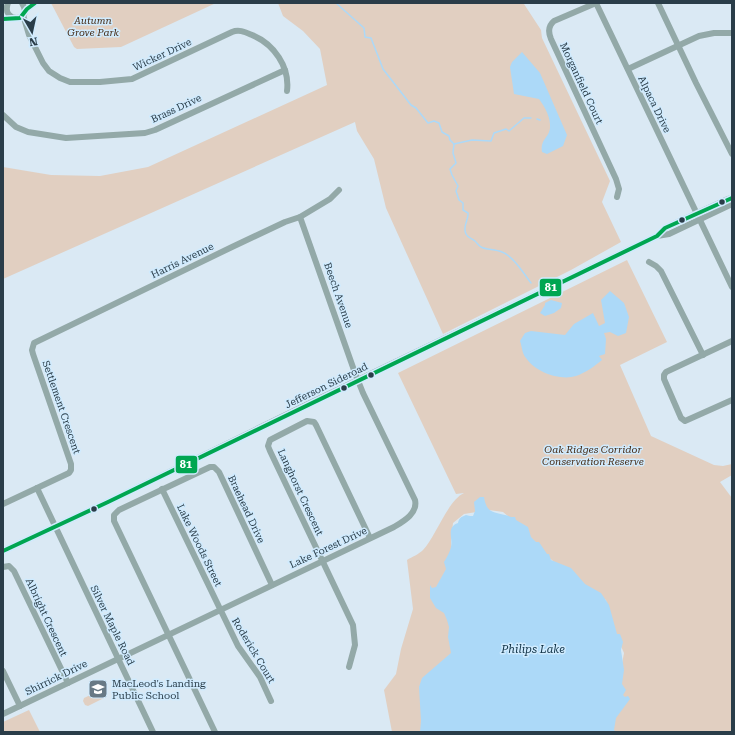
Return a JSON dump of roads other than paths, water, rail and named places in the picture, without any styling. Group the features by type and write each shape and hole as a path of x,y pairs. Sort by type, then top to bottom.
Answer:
{"street":[{"name":"Wicker Drive","path":"22,3 29,35 41,59 49,71 70,82 100,82 132,79 237,30 259,37 266,42 279,57 285,70 288,82 287,91"},
{"path":"3,19 13,18 24,13 35,3"},
{"name":"Alpaca Drive","path":"596,3 732,287"},
{"name":"Morganfield Court","path":"596,3 554,21 551,23 548,31 616,179 618,189 617,197"},
{"path":"658,3 732,154"},
{"name":"Wicker Drive","path":"6,6 7,14 13,18 29,35"},
{"path":"628,69 706,34 732,33"},
{"name":"Brass Drive","path":"3,115 16,127 28,132 51,136 73,138 145,133 155,130 285,70"},
{"name":"Harris Avenue","path":"32,345 38,340 85,317 285,222 300,217 330,199 339,190"},
{"name":"Jefferson Sideroad","path":"657,236 665,228 732,198"},
{"name":"Jefferson Sideroad","path":"3,551 56,527 657,236 668,234 730,205 732,202"},
{"name":"Beech Avenue","path":"300,217 358,380"},
{"path":"648,262 656,266 661,271 703,355"},
{"path":"732,341 666,372 664,375 665,383 681,418 685,421 732,400"},
{"name":"Settlement Crescent","path":"3,504 69,474 72,467 33,354 32,345"},
{"name":"Lake Forest Drive","path":"118,659 394,527 406,519 414,510 416,503 358,380"},
{"name":"Langhorst Crescent","path":"323,561 270,451 268,443 272,438 307,421 314,422 370,538"},
{"name":"Braehead Drive","path":"168,634 114,518 119,510 162,489 210,467 217,469 272,585"},
{"name":"Silver Maple Road","path":"37,488 153,732"},
{"name":"Lake Woods Street","path":"162,489 220,610"},
{"path":"323,561 353,626 355,645 349,667"},
{"name":"Albright Crescent","path":"3,567 9,566 14,570 68,683"},
{"name":"Roderick Court","path":"220,610 238,646 260,677 271,701"},
{"path":"168,634 215,732"},
{"name":"Shirrick Drive","path":"3,714 118,659"},
{"path":"3,670 20,706"}],"water":[{"path":"522,52 540,73 567,135 563,146 547,154 542,152 543,141 550,128 550,120 545,109 539,99 514,94 510,67 512,62"},
{"path":"610,291 624,303 629,317 626,333 618,336 610,332 604,333 606,339 605,354 599,356 602,360 583,373 570,377 548,374 530,363 524,354 520,341 525,333 531,331 565,335 574,324 593,313 599,326 605,323 601,300"},
{"path":"551,300 562,303 561,308 554,313 545,316 540,313 545,303"},
{"name":"Philips Lake","path":"480,497 484,497 487,507 493,512 515,517 516,520 528,527 531,537 536,542 539,542 547,554 549,554 551,560 571,568 585,584 601,593 609,605 617,634 620,634 623,642 621,650 624,670 622,684 626,690 623,695 625,697 628,696 630,699 616,718 614,730 616,732 420,732 421,721 419,687 422,678 451,653 447,620 444,613 436,608 430,598 430,585 432,588 436,587 446,569 444,562 451,547 452,527 458,523 463,516 473,516 475,511 474,502"}],"waterway":[{"path":"336,3 364,28 365,37 371,38 383,69 411,105 416,108 428,123 434,121 439,123 442,132 449,136 450,140 454,144"},
{"path":"454,144 472,140 491,141 494,133 506,129 509,131 524,118 531,118"},
{"path":"454,144 453,153 456,163 450,169 458,186 456,191 459,200 463,203 463,210 468,213 465,226 466,234 481,247 499,251 510,257 531,283"}],"place":[{"name":"MacLeod's Landing Public School","path":"98,689"}],"park label":[{"name":"Autumn Grove Park","path":"93,26"},
{"name":"Oak Ridges Corridor Conservation Reserve","path":"593,454"}]}
